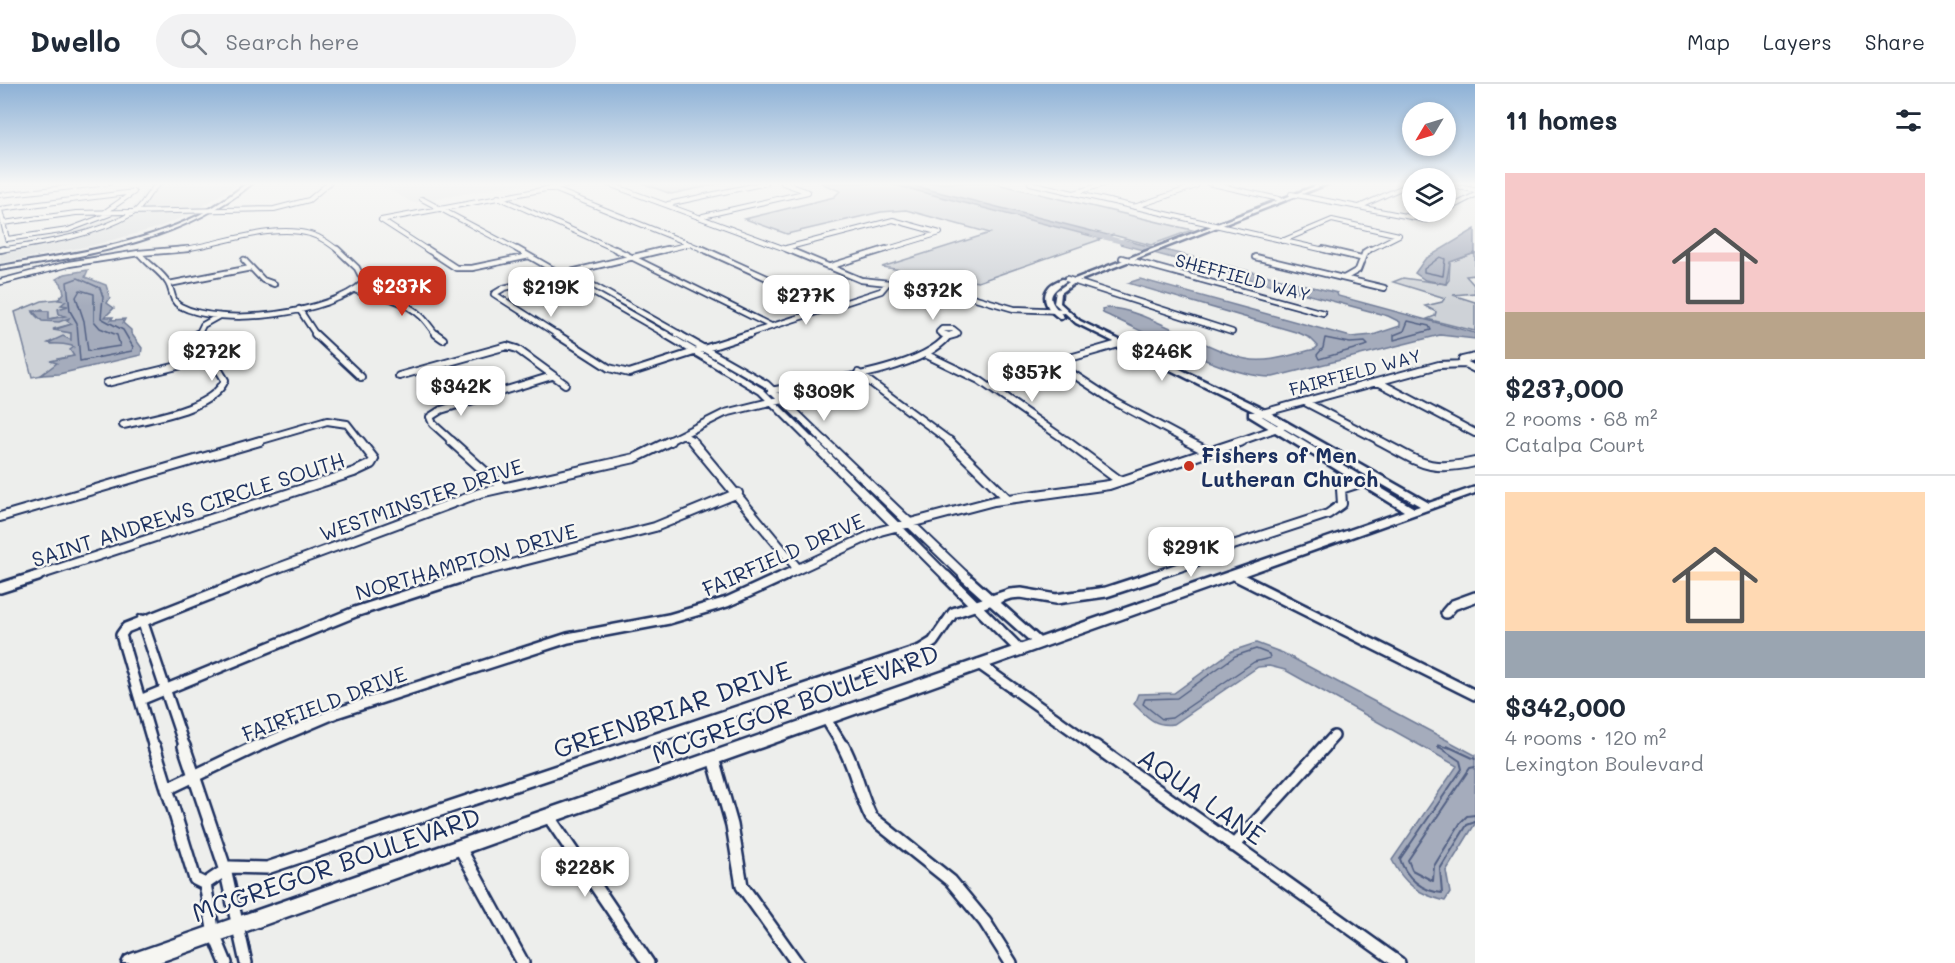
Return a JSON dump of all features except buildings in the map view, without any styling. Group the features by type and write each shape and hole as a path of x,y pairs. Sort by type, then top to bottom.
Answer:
{"main road":[{"path":"0,266 111,243 172,224"},
{"path":"0,266 124,243 181,224"}],"street":[{"path":"3,224 7,239 68,230 84,224"},
{"path":"0,250 73,234 102,224"},
{"path":"387,224 456,268 472,268 529,256"},
{"path":"470,224 735,373 763,392 1020,650"},
{"path":"559,224 637,259 771,326"},
{"path":"640,224 831,307"},
{"path":"720,224 861,280 885,285 935,287 1006,308 1059,311"},
{"path":"785,248 877,224"},
{"path":"828,267 940,233 908,224"},
{"path":"1209,224 1361,258"},
{"path":"1282,241 1322,224"},
{"path":"1344,278 1358,270 1365,252 1399,235 1350,224"},
{"path":"1213,225 1070,280 1049,292 1047,299 1071,323 1264,413 1428,506"},
{"path":"0,282 36,271 139,254 196,249 264,233 310,233 321,238 358,267 364,282 357,291 333,302 256,315 220,315 180,307 173,301 169,284 146,264 139,254"},
{"path":"565,276 692,245"},
{"path":"1255,257 1384,288"},
{"path":"637,259 504,288 494,294 614,371 628,373 881,291 885,285"},
{"name":"SHEFFIELD WAY","path":"1126,259 1323,313"},
{"path":"244,260 263,280 274,284"},
{"path":"169,284 251,268"},
{"path":"575,275 653,321 758,378 1039,643"},
{"path":"1070,280 1232,332"},
{"path":"357,291 383,297 409,308 421,316 434,333 443,339"},
{"path":"604,299 613,297"},
{"path":"299,309 317,337 361,376"},
{"path":"123,424 188,408 217,394 224,387 225,380 197,334 203,325 220,315"},
{"path":"645,323 653,321"},
{"path":"763,392 908,362 944,345 948,336"},
{"path":"1209,452 1138,415 1059,365 1063,360 1118,344 1254,416 1413,512"},
{"path":"399,376 507,346 513,347 565,384"},
{"path":"927,355 960,368 988,385 1120,482"},
{"path":"1475,357 1462,360 1475,369"},
{"path":"107,383 211,358"},
{"name":"FAIRFIELD WAY","path":"1254,416 1439,365 1465,364"},
{"path":"858,373 959,448 1008,499"},
{"path":"501,486 432,424 430,417 441,410 552,376"},
{"path":"1378,382 1475,433"},
{"name":"WESTMINSTER DRIVE","path":"140,700 120,635 130,625 501,486 617,463 650,452 726,413 782,399"},
{"path":"1304,402 1430,466 1450,468 1475,462"},
{"name":"SAINT ANDREWS CIRCLE SOUTH","path":"0,517 327,421 336,420 347,424 374,459 370,464 354,472 0,588"},
{"name":"FAIRFIELD DRIVE","path":"167,789 297,728 336,713 556,641 669,619 718,605 747,594 838,549 897,525 1008,499 1090,489 1120,482 1286,425"},
{"path":"683,435 695,442 798,569"},
{"name":"GREENBRIAR DRIVE","path":"225,868 240,864 267,868 920,650 937,640 947,618 953,613 990,599 1022,593 1056,599 1073,598 1123,586 1210,556 1233,545 1328,514 1342,504 1341,489 1363,482"},
{"name":"MCGREGOR BOULEVARD","path":"131,963 1475,490"},
{"name":"NORTHAMPTON DRIVE","path":"140,700 315,627 420,589 655,527 738,493"},
{"path":"1235,574 1475,695"},
{"path":"1446,613 1453,605 1475,597"},
{"path":"142,620 225,868 236,927 246,963"},
{"name":"AQUA LANE","path":"980,664 1399,963"},
{"path":"140,700 195,879 205,884"},
{"path":"826,718 853,763 864,803 871,817 951,881 985,922 1011,963"},
{"path":"1234,846 1334,736"},
{"path":"713,758 732,825 742,886 797,963"},
{"path":"549,817 648,963"},
{"path":"460,848 523,963"},
{"path":"205,884 225,868"},
{"path":"205,884 214,934 226,963"}],"shaded area":[{"path":"96,224 166,224 94,245 0,263 0,248 62,236"},
{"path":"759,224 830,224 787,234"},
{"path":"957,224 1167,224 1192,230 1151,245 1113,235 978,282 882,267 990,233"},
{"path":"1475,253 1475,275 1466,276 1474,285 1475,293 1453,295 1475,302 1475,331 1427,319 1435,316 1436,312 1425,306 1442,302 1445,298 1393,282 1403,278 1446,284 1449,280 1450,262"},
{"path":"60,299 67,301 63,305 69,306 59,309 65,316 48,319 42,309 33,312 45,321 70,318 72,324 53,329 71,333 71,340 51,344 63,342 74,346 74,356 57,359 59,362 42,375 32,377 15,312 42,301"}],"water":[{"path":"1045,224 1064,224 1107,235 1099,238"},
{"path":"1475,229 1475,253 1450,262 1446,284 1425,280 1415,273 1425,259"},
{"path":"1124,240 1337,293 1338,296 1475,333 1475,339 1440,335 1273,377 1234,370 1164,342 1103,313 1102,309 1115,308 1132,312 1231,355 1254,360 1280,358 1315,349 1318,346 1310,338 1299,333 1128,283 1140,279 1351,337 1373,335 1400,326 1400,322 1388,316 1120,244 1120,241"},
{"path":"88,270 85,277 106,285 110,298 107,303 114,308 105,317 113,317 111,320 125,319 123,323 131,330 142,348 141,355 59,374 41,375 57,363 50,361 74,356 70,350 74,347 48,343 63,336 71,340 71,333 53,330 72,324 67,321 69,318 59,322 42,321 33,311 49,311 49,319 65,316 59,314 58,309 68,306 61,305 66,301 58,300 64,293 61,283 56,279 65,274"},
{"path":"1256,643 1283,653 1475,755 1475,824 1446,871 1450,893 1445,901 1413,887 1402,876 1392,860 1457,766 1285,670 1269,666 1258,667 1174,724 1156,722 1147,717 1134,704 1138,694 1174,693 1232,651"}],"waterway":[{"path":"1092,234 1131,244"}],"place":[{"name":"Fishers of Men Lutheran Church","path":"1189,466"}]}
